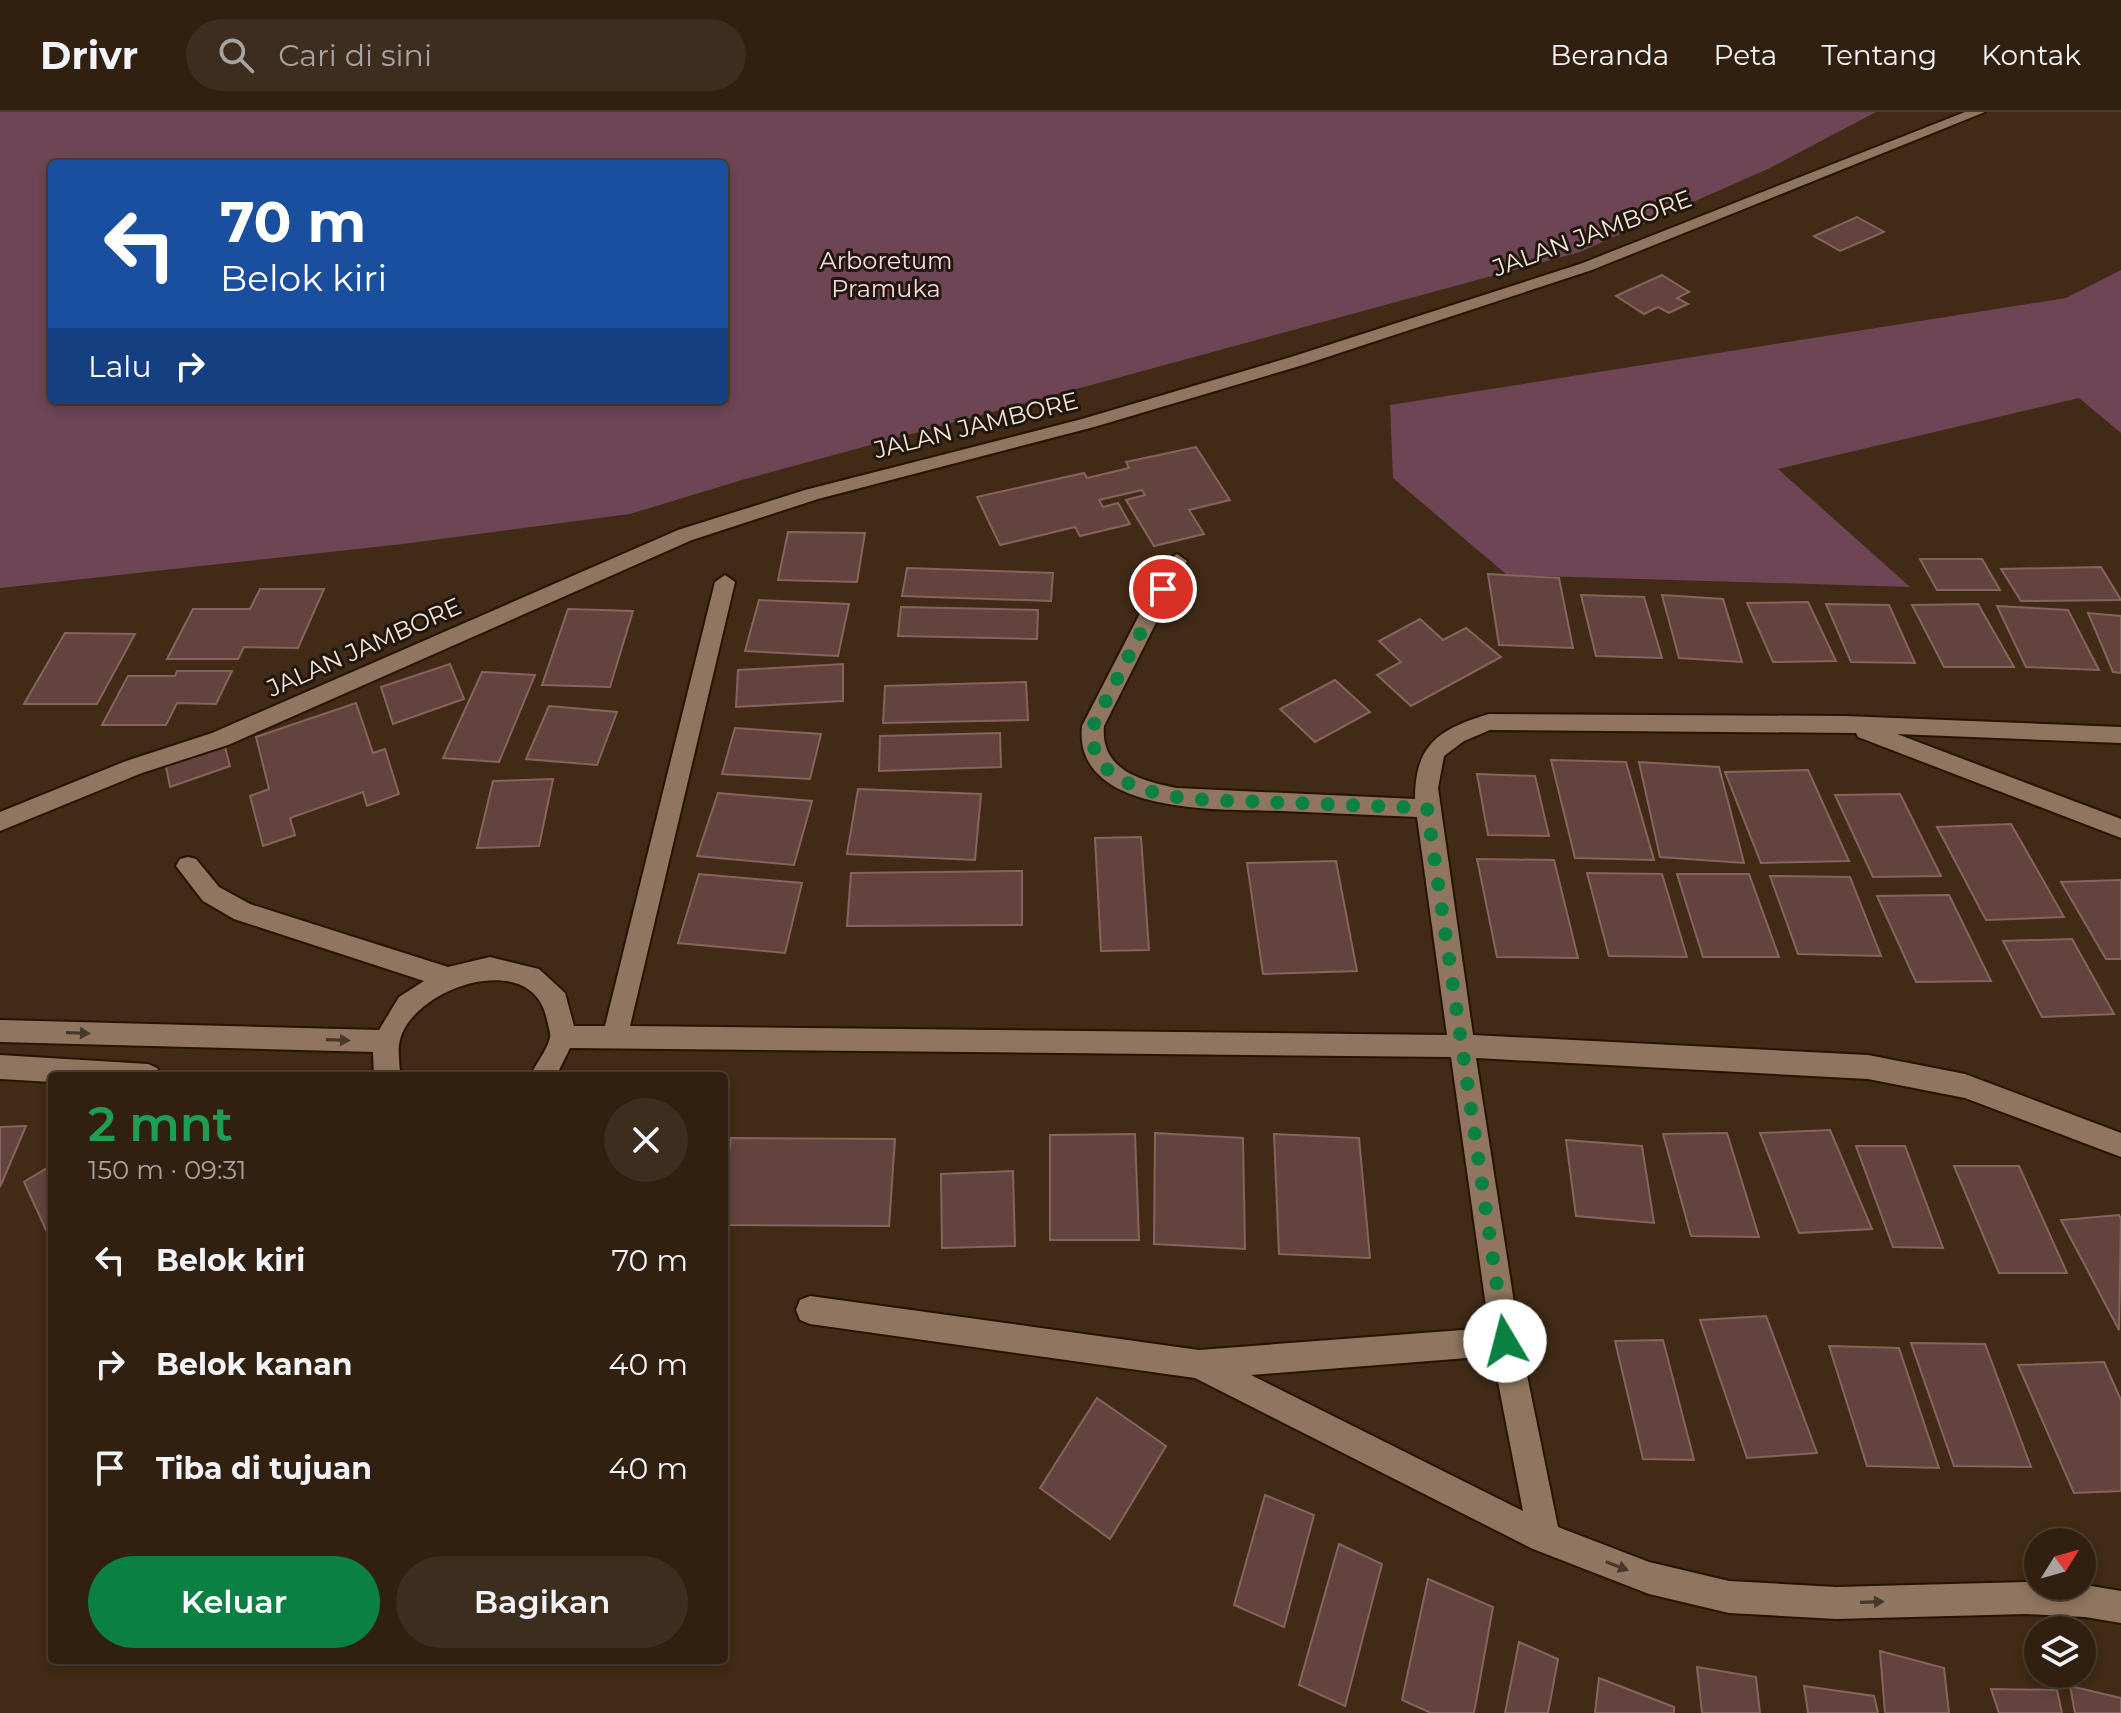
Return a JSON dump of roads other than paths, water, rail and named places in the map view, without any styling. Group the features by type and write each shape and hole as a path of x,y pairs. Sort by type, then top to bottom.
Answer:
{"street":[{"name":"JALAN JAMBORE","path":"0,822 134,767 220,739 685,535 812,494 1088,423 1312,357 1586,267 1978,112"},
{"path":"1177,561 1093,726 1090,741 1099,761 1122,780 1162,794 1202,799 1427,808"},
{"path":"615,1038 725,582"},
{"path":"1544,1538 1505,1341 1427,808 1425,773 1434,752 1445,740 1489,722 1845,724 2121,735"},
{"path":"1845,724 2121,829"},
{"path":"188,866 211,894 242,912 448,978"},
{"path":"387,1072 386,1041 408,1005 448,978 490,968 530,976 556,1001 563,1037 545,1072"},
{"path":"0,1031 386,1041"},
{"path":"563,1037 1463,1046 1868,1067 1965,1086 2121,1145"},
{"path":"0,1067 82,1072"},
{"path":"810,1310 1198,1364 1505,1341"},
{"path":"1198,1364 1544,1538 1649,1578 1729,1597 1836,1603 2026,1598 2085,1601 2121,1607"}],"park label":[{"name":"Arboretum Pramuka","path":"886,274"}]}
